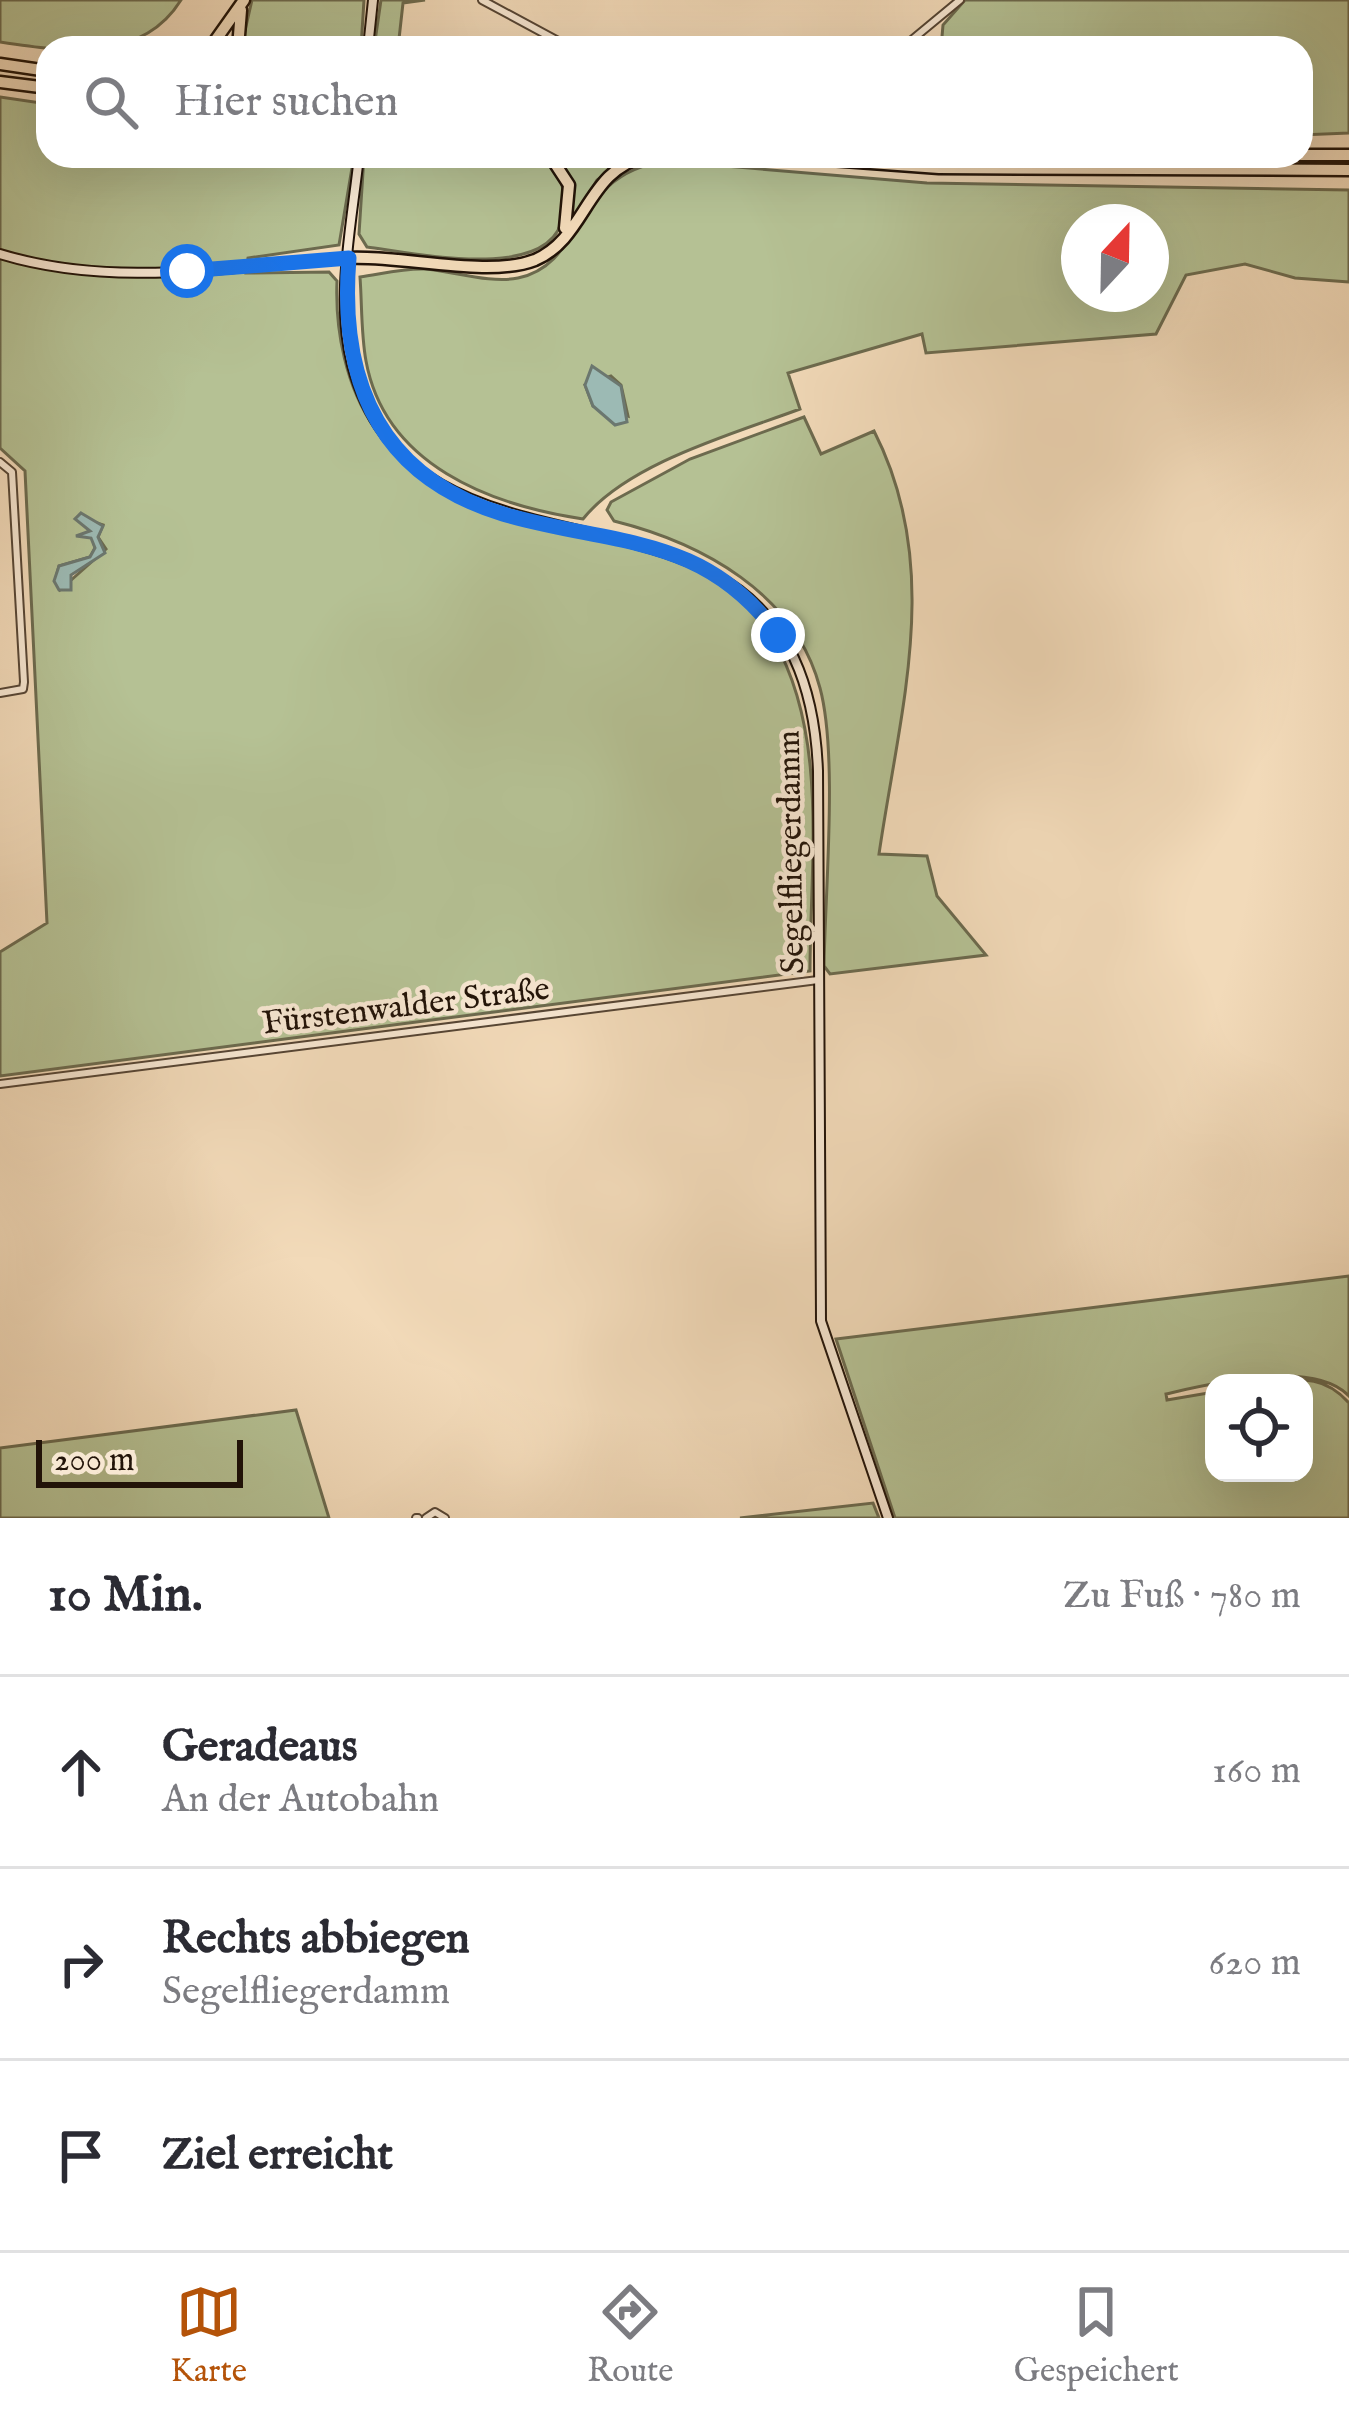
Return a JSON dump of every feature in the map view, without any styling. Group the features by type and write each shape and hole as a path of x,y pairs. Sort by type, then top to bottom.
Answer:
{"highway":[{"path":"219,36 244,1"},
{"path":"240,36 244,1"},
{"path":"0,64 36,69"},
{"path":"0,82 36,86"},
{"path":"1313,155 1349,155"},
{"path":"560,168 571,193 560,242"},
{"path":"349,258 508,265 539,258 560,242 605,177 623,168"},
{"path":"940,168 1349,170"}],"street":[{"path":"369,36 373,0"},
{"path":"482,0 549,36"},
{"path":"916,36 960,0"},
{"name":"Segelfliegerdamm","path":"358,168 346,311 352,363 376,420 409,461 449,491 485,508 644,542 695,562 742,594 787,650 804,684 817,744 821,1321 888,1518"},
{"path":"0,254 72,271 129,274 349,258"},
{"path":"0,462 12,472 24,682 23,689 0,693"},
{"name":"Fürstenwalder Straße","path":"0,1084 819,980"},
{"path":"420,1518 435,1512 445,1518"}],"green space":[{"path":"0,0 181,0 165,20 143,36 36,36 36,47 0,42"},
{"path":"252,0 364,0 362,36 244,36"},
{"path":"381,0 425,0 403,3 399,36 376,36"},
{"path":"965,0 1349,0 1349,133 1313,134 1313,36 942,36 943,25"},
{"path":"0,97 36,102 36,168 352,168 339,245 248,258 246,273 329,272 337,281 340,339 357,395 375,429 417,475 467,504 687,564 734,593 773,639 791,676 809,758 813,801 810,971 0,1076 0,952 47,923 25,471 0,448","holes":["88,520 103,525 98,537 106,549 60,590 55,581 59,566 90,557 95,548"]},
{"path":"363,168 553,168 561,182 563,215 554,236 535,250 509,257 447,258 367,247 359,234"},
{"path":"562,168 614,168 597,180 571,222 572,184"},
{"path":"638,168 748,168 927,183 1349,190 1349,282 1295,278 1245,264 1186,275 1169,308 1169,204 1061,204 1061,312 1167,312 1156,334 926,353 922,334 788,373 800,409 654,466 602,499 583,519 478,490 418,453 395,428 377,397 364,351 360,277 425,269 518,278 540,270 556,256 595,200","holes":["611,376 621,385 628,416 593,406 585,385"]},
{"path":"804,417 821,454 874,431 895,483 907,534 911,640 879,854 927,856 937,896 986,955 830,974 824,966 828,749 820,688 808,654 790,625 741,577 680,543 614,521 607,510 611,502 690,459"},
{"path":"1349,1276 1349,1396 1313,1379 1313,1374 1205,1374 1205,1386 1166,1394 1167,1400 1205,1394 1205,1482 1313,1482 1313,1382 1332,1388 1349,1403 1349,1518 895,1518 836,1339"},
{"path":"296,1410 329,1518 0,1518 0,1448"},
{"path":"873,1503 879,1518 740,1518"}],"water":[{"path":"592,366 621,386 627,422 615,425 593,406 585,385"},
{"path":"81,513 103,526 98,537 105,553 71,575 71,590 59,590 54,581 59,566 90,557 95,548 91,538 76,536 90,531 75,519"}],"route":[{"path":"187,271 349,258 348,343 362,394 386,435 423,474 485,508 674,552 742,594 778,635"}]}
